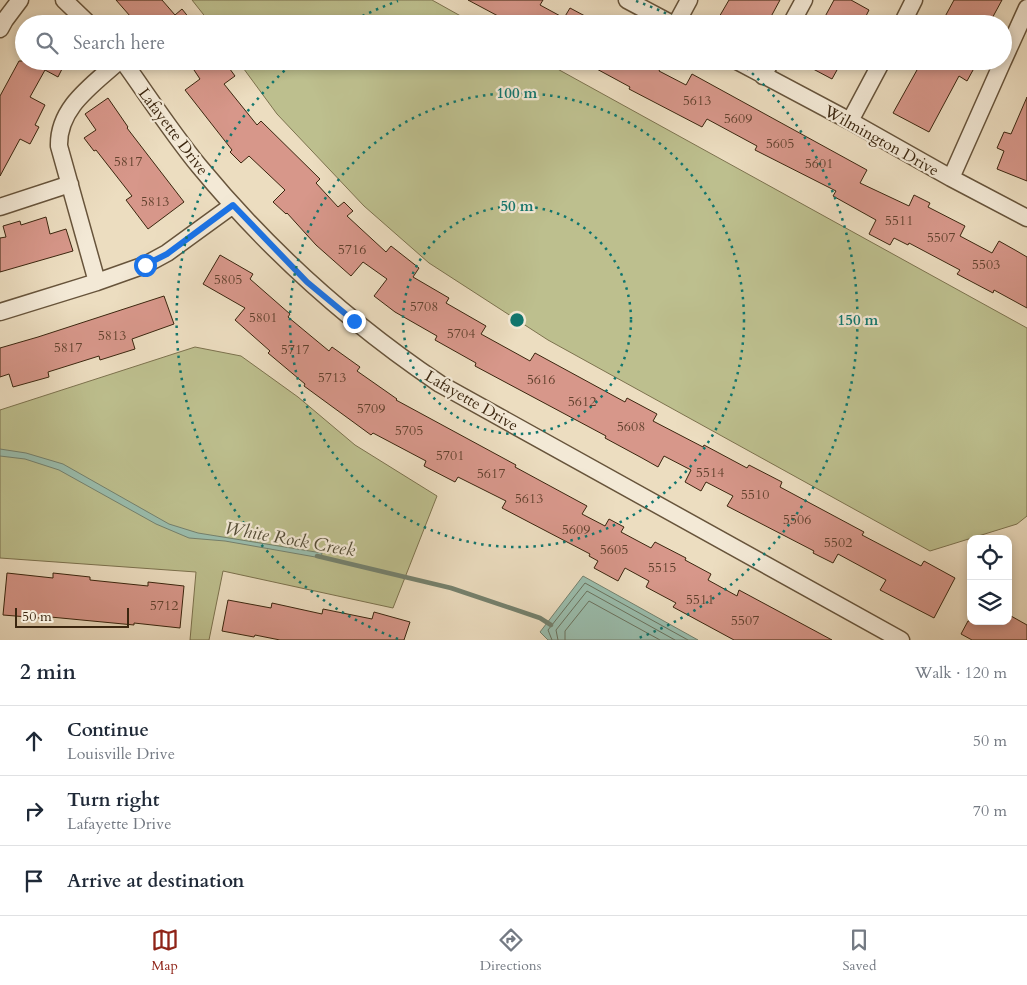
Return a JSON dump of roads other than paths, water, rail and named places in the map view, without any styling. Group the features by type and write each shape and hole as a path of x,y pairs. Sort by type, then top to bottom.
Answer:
{"street":[{"path":"0,29 20,0"},
{"path":"64,0 80,15"},
{"path":"627,0 655,15"},
{"path":"681,15 689,0"},
{"path":"796,15 804,0"},
{"path":"906,15 914,0"},
{"path":"1012,41 1027,8"},
{"path":"97,282 59,146 59,139 63,119 74,102 111,70"},
{"name":"Lafayette Drive","path":"128,70 198,165 233,205 278,252 335,306 391,351 440,384 901,640"},
{"name":"Wilmington Drive","path":"752,70 850,121 1027,218"},
{"path":"762,76 765,70"},
{"path":"850,121 877,70"},
{"path":"951,178 999,70"},
{"path":"0,207 70,184"},
{"path":"0,312 145,265 167,254 233,205"}],"water":[{"path":"0,449 26,453 63,464 169,524 198,533 322,553 321,558 225,541 189,538 156,524 59,470 25,459 0,456"},
{"path":"583,576 698,640 548,640 540,632"}],"waterway":[{"name":"White Rock Creek","path":"317,556 451,588 540,618 551,625"}]}
